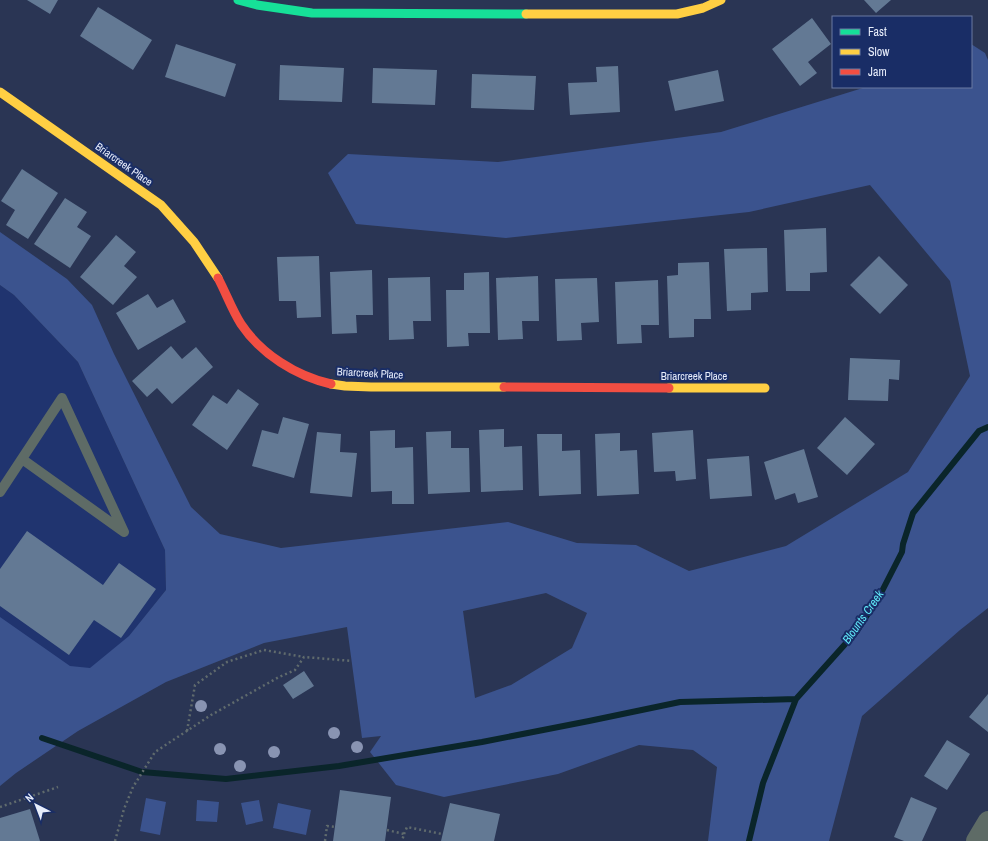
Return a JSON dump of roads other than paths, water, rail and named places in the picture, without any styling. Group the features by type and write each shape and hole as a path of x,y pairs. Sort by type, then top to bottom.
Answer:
{"street":[{"path":"238,0 257,5 312,13 677,14 703,8 721,0"},
{"name":"Briarcreek Place","path":"0,92 161,205 182,226 198,247 212,268 243,326 259,345 278,361 305,376 337,385 371,387 765,388"},
{"path":"976,841 988,821"}],"lane":[{"path":"0,492 62,398 124,532 22,459"}],"waterway":[{"name":"Blounts Creek","path":"749,841 763,783 796,699 856,632 880,595 902,552 903,544 913,513 979,431 988,427"},
{"path":"42,738 142,772 226,779 339,766 482,742 680,702 796,699"}]}
